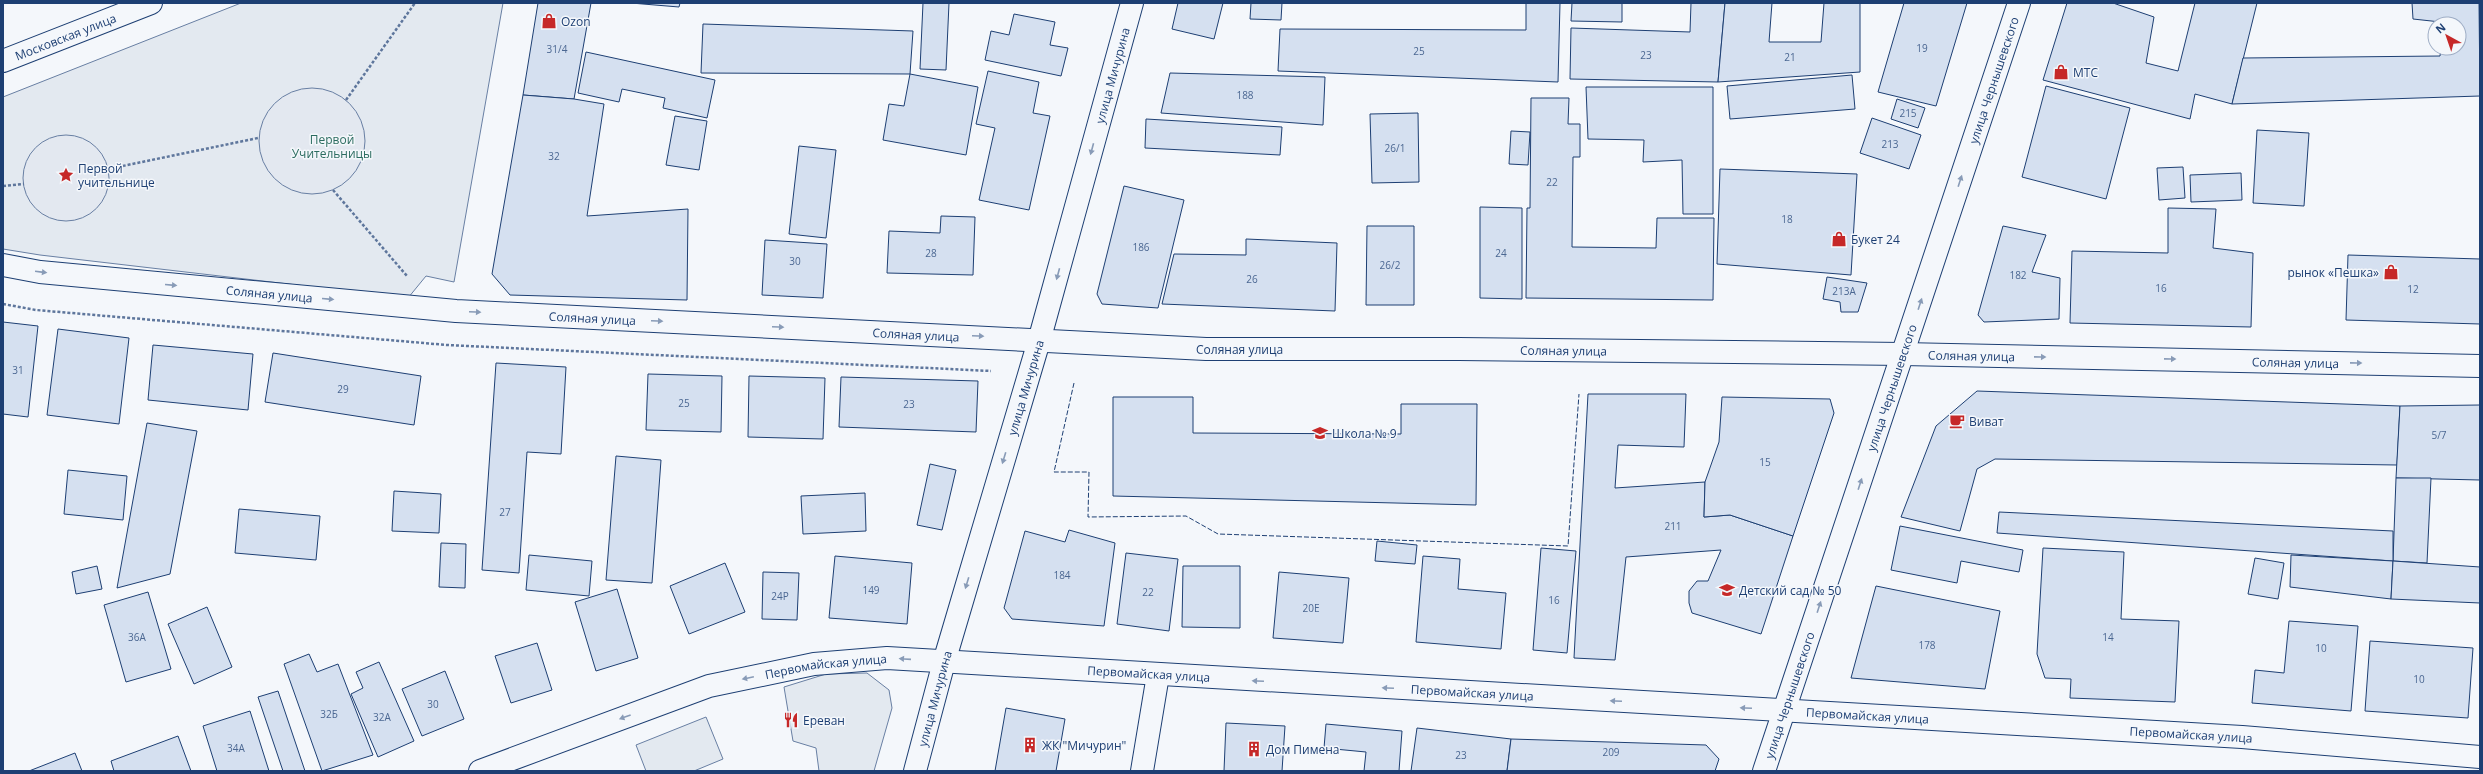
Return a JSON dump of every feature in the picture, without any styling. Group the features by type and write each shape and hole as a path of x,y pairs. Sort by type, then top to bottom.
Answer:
{"street":[{"name":"Московская улица","path":"3,61 151,3"},
{"name":"улица Мичурина","path":"915,771 944,662 1040,340 1132,3"},
{"name":"улица Чернышевского","path":"1764,771 2018,3"},
{"name":"Соляная улица","path":"3,265 40,272 436,310 1206,349 1459,349 1903,354 2480,366"},
{"name":"Первомайская улица","path":"480,771 709,686 814,664 887,658 1158,676 1785,710 2242,737 2480,757"},
{"path":"1142,771 1158,676"}],"path":[{"path":"346,100 414,3"},
{"path":"108,168 258,138"},
{"path":"3,186 24,184"},
{"path":"333,190 436,310 447,345"}],"green space":[{"name":"Первой Учительницы","path":"241,3 503,3 454,282 426,276 408,298 40,255 3,249 3,97"},
{"path":"867,673 889,690 892,708 874,771 819,771 816,748 793,741 784,687 826,674"},
{"path":"706,717 723,759 694,771 646,771 636,745"}],"shaded area":[{"path":"312,88 332,92 350,103 361,121 365,141 361,161 350,179 332,190 312,194 292,190 274,179 263,161 259,141 263,121 274,103 292,92"},
{"path":"66,135 82,139 96,148 105,162 109,178 105,194 96,208 82,217 66,221 50,217 36,208 27,194 23,178 27,162 36,148 50,139"}],"building":[{"path":"538,3 591,3 574,99 523,95"},
{"path":"631,3 680,3 679,7"},
{"path":"923,3 949,3 946,70 920,69"},
{"path":"1178,3 1223,3 1214,39 1172,29"},
{"path":"1251,3 1282,3 1281,20 1250,19"},
{"path":"1526,3 1560,3 1558,82 1278,71 1280,29 1526,30"},
{"path":"1572,3 1622,3 1622,22 1571,21"},
{"path":"1691,3 1725,3 1718,82 1570,79 1571,28 1690,32"},
{"path":"1725,3 1772,3 1769,42 1821,42 1824,3 1860,3 1860,72 1718,82"},
{"path":"1904,3 1967,3 1936,106 1878,92"},
{"path":"2067,3 2113,3 2154,17 2146,63 2178,71 2195,3 2257,3 2232,104 2195,94 2190,119 2043,80"},
{"path":"2412,3 2479,3 2480,96 2232,104 2243,58 2467,56 2467,16 2427,16 2427,21 2413,19"},
{"path":"1014,14 1055,22 1050,45 1068,48 1061,76 985,60 991,31 1009,35"},
{"path":"703,24 913,31 910,74 701,73"},
{"path":"586,52 715,80 707,118 663,108 665,98 622,89 619,102 578,93"},
{"path":"988,71 1039,82 1033,113 1050,116 1029,210 979,200 995,128 976,124"},
{"path":"1170,73 1325,77 1323,125 1161,113"},
{"path":"910,74 978,87 966,155 883,140 889,104 904,106"},
{"path":"1852,75 1855,109 1730,119 1727,86"},
{"path":"2046,86 2130,108 2106,199 2022,177"},
{"path":"1586,87 1713,87 1713,214 1683,214 1682,160 1643,162 1644,140 1588,139"},
{"path":"523,95 574,99 604,104 587,216 688,209 687,300 510,295 492,274"},
{"path":"1531,98 1569,98 1568,124 1580,124 1580,157 1573,157 1572,247 1656,248 1657,218 1714,218 1713,300 1526,298 1527,208 1530,208"},
{"path":"1897,99 1925,108 1918,128 1891,119"},
{"path":"1418,113 1419,182 1372,183 1370,114"},
{"path":"675,116 707,121 699,170 666,165"},
{"path":"1872,118 1921,135 1909,169 1860,153"},
{"path":"1146,119 1282,127 1280,155 1145,148"},
{"path":"2257,130 2309,133 2304,206 2253,203"},
{"path":"1511,131 1530,132 1528,165 1509,164"},
{"path":"799,146 836,150 826,238 789,234"},
{"path":"2183,167 2185,198 2159,200 2157,168"},
{"path":"1720,169 1857,174 1851,275 1717,264"},
{"path":"2241,173 2242,200 2191,202 2190,175"},
{"path":"1124,186 1184,200 1158,308 1102,304 1097,294"},
{"path":"1480,207 1522,208 1522,299 1480,298"},
{"path":"2168,208 2216,209 2213,248 2253,253 2251,327 2070,323 2072,251 2168,253"},
{"path":"941,216 975,217 973,275 887,273 889,231 940,233"},
{"path":"1367,226 1414,226 1414,305 1366,305"},
{"path":"2003,226 2046,235 2032,272 2060,278 2059,319 1984,322 1978,315"},
{"path":"1246,239 1337,243 1335,311 1162,304 1174,254 1246,255"},
{"path":"765,240 827,244 823,298 762,295"},
{"path":"2348,255 2480,259 2480,324 2346,320"},
{"path":"1827,277 1867,283 1858,312 1841,312 1840,302 1823,299"},
{"path":"3,322 38,326 28,417 3,414"},
{"path":"58,329 129,338 119,424 47,415"},
{"path":"153,345 253,354 248,410 148,400"},
{"path":"273,353 421,376 414,425 265,402"},
{"path":"496,363 566,367 561,454 527,452 519,573 482,570"},
{"path":"648,374 722,376 721,432 646,430"},
{"path":"749,376 825,378 823,439 748,437"},
{"path":"841,377 978,381 976,432 839,427"},
{"path":"1977,391 2400,406 2397,465 1995,459 1977,469 1960,531 1901,517 1936,426"},
{"path":"1588,394 1686,394 1684,447 1618,445 1615,488 1705,482 1704,517 1730,515 1793,536 1761,634 1692,613 1689,603 1689,591 1697,581 1708,581 1721,550 1626,557 1615,660 1574,658"},
{"path":"1113,397 1193,397 1193,433 1401,434 1401,404 1477,404 1476,505 1113,496"},
{"path":"1722,397 1830,399 1834,413 1793,536 1730,515 1704,517 1705,482 1719,442"},
{"path":"2480,405 2480,480 2396,478 2400,406"},
{"path":"147,423 197,431 170,574 117,588"},
{"path":"616,456 661,460 652,583 606,580"},
{"path":"930,464 956,470 942,530 917,525"},
{"path":"68,470 127,476 123,520 64,514"},
{"path":"2396,478 2431,478 2427,563 2393,561"},
{"path":"394,491 441,494 439,533 392,531"},
{"path":"865,493 866,531 803,534 801,496"},
{"path":"239,509 320,516 316,560 235,553"},
{"path":"1999,512 2393,531 2393,561 1997,533"},
{"path":"1900,526 2023,550 2019,572 1961,561 1957,583 1891,570"},
{"path":"1069,530 1115,543 1104,626 1012,619 1004,608 1025,531 1065,542"},
{"path":"1377,541 1417,545 1415,564 1375,561"},
{"path":"441,543 466,544 465,588 439,587"},
{"path":"1541,548 1576,551 1567,653 1533,650"},
{"path":"2043,548 2124,552 2121,619 2179,621 2175,702 2070,698 2071,679 2045,678 2037,654"},
{"path":"1126,553 1178,559 1169,631 1117,624"},
{"path":"529,555 592,561 589,596 526,590"},
{"path":"2291,555 2393,561 2391,599 2290,587"},
{"path":"835,556 912,563 907,624 829,618"},
{"path":"1423,556 1460,559 1458,589 1506,593 1501,649 1416,642"},
{"path":"2255,558 2284,563 2278,599 2248,594"},
{"path":"2393,561 2480,567 2480,603 2391,599"},
{"path":"725,563 745,612 689,634 670,586"},
{"path":"97,566 102,589 76,594 72,572"},
{"path":"1183,566 1240,566 1240,628 1182,627"},
{"path":"763,572 799,573 797,620 762,619"},
{"path":"1279,572 1349,578 1343,643 1273,638"},
{"path":"1876,586 2000,611 1985,689 1851,678"},
{"path":"617,589 638,658 596,671 575,602"},
{"path":"148,592 171,669 126,682 104,605"},
{"path":"207,607 232,667 194,684 168,624"},
{"path":"2289,621 2358,626 2351,711 2252,703 2255,670 2284,673"},
{"path":"2370,641 2473,648 2468,718 2365,711"},
{"path":"537,643 552,690 511,703 495,656"},
{"path":"309,654 317,672 338,664 373,755 322,771 284,664"},
{"path":"379,662 414,741 378,757 351,694 363,688 356,672"},
{"path":"445,671 464,719 422,736 402,689"},
{"path":"278,691 305,771 283,771 258,697"},
{"name":"ЖК \"Мичурин\"","path":"1006,708 1065,719 1056,771 995,771"},
{"path":"250,711 269,771 217,771 203,726"},
{"name":"Дом Пимена","path":"1226,723 1285,726 1282,771 1224,771"},
{"path":"1326,724 1402,731 1399,771 1364,771 1366,752 1324,748"},
{"path":"1417,728 1511,739 1507,771 1411,771"},
{"path":"178,736 191,771 114,771 111,761"},
{"path":"1511,739 1706,745 1719,759 1715,771 1507,771"},
{"path":"75,753 82,771 29,771"}],"fence":[{"path":"1074,383 1054,472 1089,472 1088,517 1186,516 1218,534 1568,546 1579,394"}],"place":[{"name":"Ozon","path":"549,21"},
{"name":"МТС","path":"2061,72"},
{"name":"Первой учительнице","path":"66,175"},
{"name":"Букет 24","path":"1839,239"},
{"name":"рынок «Пешка»","path":"2391,272"},
{"name":"Виват","path":"1957,421"},
{"name":"Школа № 9","path":"1320,433"},
{"name":"Детский сад № 50","path":"1727,590"},
{"name":"Ереван","path":"791,720"},
{"name":"ЖК \"Мичурин\"","path":"1030,745"},
{"name":"Дом Пимена","path":"1254,749"}]}
